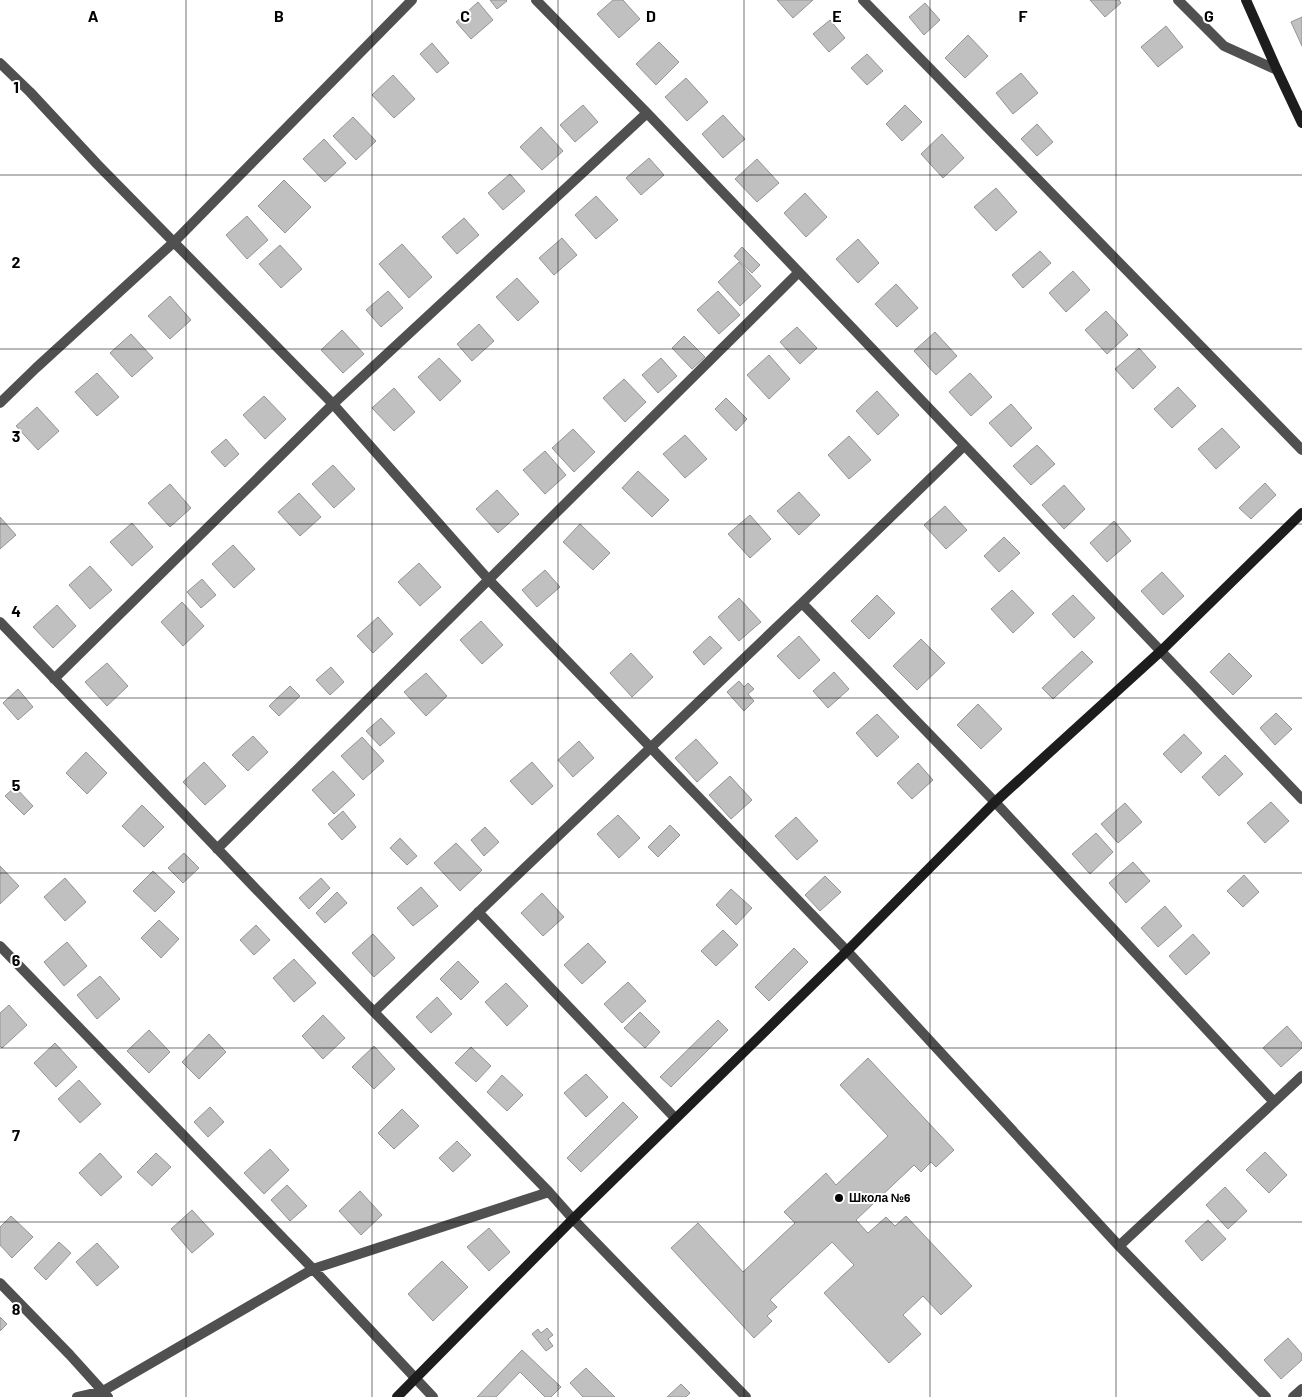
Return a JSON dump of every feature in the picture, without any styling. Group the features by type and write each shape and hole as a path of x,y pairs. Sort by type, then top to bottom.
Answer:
{"street":[{"path":"0,403 174,242 412,0"},
{"path":"536,0 800,272 1302,799"},
{"path":"863,0 1302,450"},
{"path":"1178,0 1224,46 1277,70"},
{"path":"1246,0 1302,123"},
{"path":"0,63 333,404 488,579 848,951 1119,1246 1266,1397"},
{"path":"54,678 333,404 647,113"},
{"path":"217,849 800,272"},
{"path":"374,1012 964,446"},
{"path":"397,1397 573,1219 848,951 995,802 1162,651 1302,513"},
{"path":"802,603 995,802 1274,1102"},
{"path":"0,622 746,1397"},
{"path":"478,912 675,1118"},
{"path":"0,946 314,1269 433,1397"},
{"path":"1119,1246 1302,1076"},
{"path":"77,1397 106,1394 314,1269 549,1192"},
{"path":"0,1283 106,1394"},
{"path":"1293,1397 1302,1389"}],"building":[{"path":"490,0 506,0 507,1 497,9"},
{"path":"613,0 623,0 640,19 619,38 597,14"},
{"path":"777,0 813,0 793,18"},
{"path":"1090,0 1119,0 1121,3 1105,17"},
{"path":"478,2 493,20 471,39 456,22"},
{"path":"925,3 940,20 924,35 909,17"},
{"path":"1302,17 1302,46 1291,22"},
{"path":"830,20 845,38 829,52 813,34"},
{"path":"1166,26 1183,47 1158,67 1141,47"},
{"path":"968,35 988,56 965,78 945,58"},
{"path":"659,42 679,62 656,85 636,64"},
{"path":"432,43 449,63 437,73 420,54"},
{"path":"867,54 883,71 867,85 851,68"},
{"path":"1021,73 1038,93 1013,114 996,93"},
{"path":"393,75 415,99 394,118 372,95"},
{"path":"686,78 708,102 687,121 665,97"},
{"path":"583,105 598,122 575,142 560,125"},
{"path":"905,105 922,122 902,141 886,124"},
{"path":"723,115 745,139 723,158 702,134"},
{"path":"353,117 376,141 356,160 333,136"},
{"path":"1037,124 1053,142 1037,156 1021,139"},
{"path":"541,127 563,151 542,170 520,147"},
{"path":"942,134 964,158 943,178 921,154"},
{"path":"324,139 346,163 325,182 303,159"},
{"path":"649,158 664,175 641,195 626,178"},
{"path":"757,159 779,183 757,202 735,179"},
{"path":"510,174 525,191 503,210 488,193"},
{"path":"284,180 311,207 285,233 258,206"},
{"path":"996,188 1017,212 996,231 974,207"},
{"path":"805,193 827,217 806,237 784,213"},
{"path":"596,196 618,220 596,239 575,215"},
{"path":"247,216 268,240 247,259 226,235"},
{"path":"464,218 479,235 457,254 442,237"},
{"path":"562,238 577,255 554,275 539,258"},
{"path":"858,239 879,263 858,283 836,259"},
{"path":"402,244 432,277 409,298 379,264"},
{"path":"280,245 302,269 281,288 259,264"},
{"path":"742,247 760,265 752,273 734,256"},
{"path":"1040,251 1051,263 1023,288 1012,275"},
{"path":"739,262 761,286 740,306 718,282"},
{"path":"1073,271 1090,290 1066,312 1049,293"},
{"path":"517,278 539,302 518,321 496,297"},
{"path":"896,284 918,308 897,327 875,304"},
{"path":"388,291 403,308 381,327 366,310"},
{"path":"718,291 740,315 719,334 697,310"},
{"path":"170,296 191,320 170,339 148,316"},
{"path":"1106,311 1128,335 1107,354 1085,330"},
{"path":"479,324 494,341 472,361 457,344"},
{"path":"797,327 817,348 800,364 780,342"},
{"path":"342,330 364,354 343,373 321,350"},
{"path":"935,332 957,356 936,375 914,351"},
{"path":"131,334 153,358 132,377 110,353"},
{"path":"684,336 705,357 692,369 672,348"},
{"path":"1139,348 1156,367 1133,389 1115,369"},
{"path":"769,355 790,379 769,399 747,375"},
{"path":"439,358 461,381 440,401 418,377"},
{"path":"661,358 677,376 658,393 642,375"},
{"path":"97,373 119,397 97,416 75,392"},
{"path":"970,373 992,397 971,416 949,392"},
{"path":"624,379 646,402 625,422 603,398"},
{"path":"1178,387 1196,406 1172,428 1154,409"},
{"path":"394,388 415,412 394,431 372,408"},
{"path":"877,391 899,415 878,435 856,411"},
{"path":"264,396 286,419 265,439 243,415"},
{"path":"726,398 747,419 736,431 715,409"},
{"path":"1011,404 1032,428 1011,447 989,423"},
{"path":"37,407 59,431 38,450 16,426"},
{"path":"1222,428 1240,447 1216,469 1198,449"},
{"path":"573,429 595,452 574,472 552,448"},
{"path":"685,435 707,459 685,478 663,454"},
{"path":"849,436 871,460 849,479 828,455"},
{"path":"226,439 239,454 225,467 211,452"},
{"path":"1037,445 1055,464 1031,485 1013,466"},
{"path":"545,451 566,475 545,494 523,470"},
{"path":"333,465 355,489 334,508 312,484"},
{"path":"638,471 669,500 652,517 622,488"},
{"path":"1265,483 1276,495 1251,519 1239,508"},
{"path":"170,484 191,508 170,527 148,503"},
{"path":"1064,485 1085,509 1064,529 1042,505"},
{"path":"497,490 519,514 498,533 476,509"},
{"path":"799,492 820,515 799,535 777,511"},
{"path":"299,493 321,517 300,536 278,512"},
{"path":"945,506 967,530 946,549 924,525"},
{"path":"750,515 771,539 750,558 728,534"},
{"path":"0,517 16,535 0,549"},
{"path":"1114,521 1131,541 1107,562 1090,543"},
{"path":"132,523 153,547 132,566 110,542"},
{"path":"580,524 610,553 593,570 563,542"},
{"path":"1004,537 1020,553 999,572 984,556"},
{"path":"233,545 255,569 234,588 212,564"},
{"path":"419,563 441,587 420,606 398,582"},
{"path":"90,566 112,590 90,609 69,585"},
{"path":"545,570 560,587 537,607 522,590"},
{"path":"1162,572 1184,596 1163,615 1141,591"},
{"path":"202,579 216,595 201,608 187,592"},
{"path":"1012,590 1034,613 1013,633 991,609"},
{"path":"877,595 895,613 869,639 851,621"},
{"path":"1073,595 1095,618 1074,638 1052,614"},
{"path":"739,598 761,622 739,641 718,617"},
{"path":"182,602 204,626 183,646 161,622"},
{"path":"57,605 76,626 53,648 33,627"},
{"path":"378,617 393,634 373,653 357,636"},
{"path":"481,621 503,645 482,664 460,640"},
{"path":"710,636 722,648 704,665 693,652"},
{"path":"799,636 820,660 799,679 777,656"},
{"path":"921,639 945,663 917,690 893,666"},
{"path":"1082,651 1093,662 1053,699 1042,688"},
{"path":"631,653 653,677 632,697 610,673"},
{"path":"1229,653 1252,676 1233,695 1210,672"},
{"path":"107,663 128,686 107,706 85,682"},
{"path":"331,667 344,682 330,695 316,680"},
{"path":"834,672 849,689 828,708 813,691"},
{"path":"426,673 447,696 426,716 404,692"},
{"path":"739,681 744,687 748,683 754,689 748,694 754,701 744,711 727,692"},
{"path":"290,686 300,696 279,716 269,706"},
{"path":"18,689 33,707 18,720 3,703"},
{"path":"978,704 1002,729 981,749 957,725"},
{"path":"1276,713 1292,729 1275,745 1260,728"},
{"path":"877,714 899,737 877,757 856,733"},
{"path":"381,718 395,733 380,746 366,731"},
{"path":"1184,734 1202,753 1181,773 1163,754"},
{"path":"253,736 268,752 248,771 232,755"},
{"path":"362,737 384,761 363,780 341,756"},
{"path":"696,739 718,763 697,782 675,758"},
{"path":"579,741 594,758 573,777 558,760"},
{"path":"86,752 107,773 87,794 66,773"},
{"path":"1225,755 1243,774 1219,796 1202,777"},
{"path":"204,762 226,786 205,805 183,782"},
{"path":"532,762 553,786 532,805 510,781"},
{"path":"918,763 933,780 912,799 897,783"},
{"path":"333,771 355,795 334,814 312,790"},
{"path":"730,776 752,800 731,819 709,795"},
{"path":"15,787 33,806 24,815 5,796"},
{"path":"1271,802 1289,821 1265,843 1247,823"},
{"path":"1125,803 1142,822 1118,843 1101,824"},
{"path":"142,805 164,827 144,847 122,826"},
{"path":"343,811 356,827 342,840 328,824"},
{"path":"618,815 640,838 619,858 597,834"},
{"path":"796,817 818,841 797,860 775,836"},
{"path":"670,825 680,835 658,857 648,847"},
{"path":"485,827 499,842 484,856 471,840"},
{"path":"1096,833 1113,852 1090,874 1072,854"},
{"path":"400,838 417,856 407,865 390,848"},
{"path":"456,843 482,870 460,891 434,863"},
{"path":"184,853 199,868 183,883 168,868"},
{"path":"1133,862 1150,881 1126,903 1109,883"},
{"path":"0,866 19,886 0,904"},
{"path":"153,871 175,892 155,912 133,891"},
{"path":"1244,875 1259,892 1243,907 1227,891"},
{"path":"825,876 841,892 820,911 805,895"},
{"path":"65,878 86,902 65,921 44,897"},
{"path":"321,878 330,888 309,909 299,898"},
{"path":"421,887 438,906 413,926 397,908"},
{"path":"731,889 752,908 736,925 716,905"},
{"path":"337,892 347,903 325,923 316,913"},
{"path":"542,893 564,917 543,936 521,913"},
{"path":"1165,906 1182,926 1158,947 1141,928"},
{"path":"159,920 179,939 161,958 141,938"},
{"path":"256,925 270,940 254,955 240,940"},
{"path":"723,930 738,945 716,966 701,951"},
{"path":"373,934 395,958 374,977 352,953"},
{"path":"1193,934 1210,953 1186,975 1169,956"},
{"path":"67,942 87,966 64,986 44,962"},
{"path":"588,943 606,962 582,984 564,965"},
{"path":"794,948 808,962 769,1001 755,987"},
{"path":"294,959 316,983 294,1002 273,978"},
{"path":"458,961 479,982 461,1000 440,979"},
{"path":"100,976 120,999 97,1019 77,995"},
{"path":"628,982 646,1001 622,1023 604,1004"},
{"path":"506,983 528,1006 507,1026 485,1002"},
{"path":"437,997 452,1014 431,1033 416,1017"},
{"path":"9,1005 27,1025 2,1048 0,1046 0,1013"},
{"path":"640,1012 660,1032 645,1048 624,1028"},
{"path":"323,1015 345,1038 323,1059 302,1036"},
{"path":"718,1020 728,1030 671,1087 660,1077"},
{"path":"1287,1026 1302,1043 1302,1048 1281,1067 1263,1048"},
{"path":"149,1030 170,1052 149,1073 127,1051"},
{"path":"209,1034 226,1052 199,1079 182,1062"},
{"path":"55,1043 77,1067 56,1087 34,1063"},
{"path":"374,1046 395,1069 374,1089 352,1067"},
{"path":"471,1047 491,1066 476,1082 455,1063"},
{"name":"Школа №6","path":"868,1058 954,1150 936,1167 931,1162 921,1172 914,1165 856,1220 868,1233 886,1217 895,1226 906,1216 972,1286 941,1315 923,1296 903,1315 921,1334 889,1363 824,1293 854,1265 832,1242 770,1300 777,1307 767,1316 772,1321 754,1338 671,1248 698,1223 743,1272 795,1223 784,1212 826,1173 836,1185 888,1136 840,1085"},
{"path":"586,1074 608,1097 586,1117 564,1093"},
{"path":"502,1075 523,1095 507,1111 487,1092"},
{"path":"79,1080 101,1104 80,1123 58,1099"},
{"path":"623,1102 638,1117 581,1172 567,1158"},
{"path":"210,1107 224,1122 208,1137 194,1122"},
{"path":"402,1109 419,1126 394,1149 378,1133"},
{"path":"457,1141 471,1155 453,1172 439,1158"},
{"path":"270,1149 289,1170 264,1194 244,1173"},
{"path":"1265,1152 1287,1175 1269,1193 1246,1170"},
{"path":"100,1153 122,1177 101,1196 79,1173"},
{"path":"156,1153 171,1167 152,1186 137,1172"},
{"path":"287,1185 307,1206 290,1221 271,1200"},
{"path":"1225,1187 1247,1211 1228,1229 1206,1205"},
{"path":"360,1191 382,1215 361,1235 339,1211"},
{"path":"192,1210 214,1234 192,1253 171,1229"},
{"path":"11,1216 33,1237 12,1258 0,1245 0,1227"},
{"path":"1208,1220 1226,1239 1202,1261 1185,1241"},
{"path":"489,1228 510,1252 489,1271 467,1247"},
{"path":"59,1242 71,1253 46,1280 34,1268"},
{"path":"97,1243 119,1267 97,1286 76,1262"},
{"path":"442,1261 468,1287 433,1321 408,1294"},
{"path":"0,1317 7,1324 0,1331"},
{"path":"547,1328 553,1335 548,1339 553,1346 546,1351 532,1334 538,1329 541,1333"},
{"path":"1288,1338 1302,1354 1302,1360 1281,1379 1264,1360"},
{"path":"522,1350 561,1387 551,1397 545,1397 520,1372 496,1397 477,1397"},
{"path":"586,1368 615,1397 583,1397 570,1383"},
{"path":"681,1384 690,1393 686,1397 667,1397"}],"place":[{"name":"Школа №6","path":"839,1198"}]}
